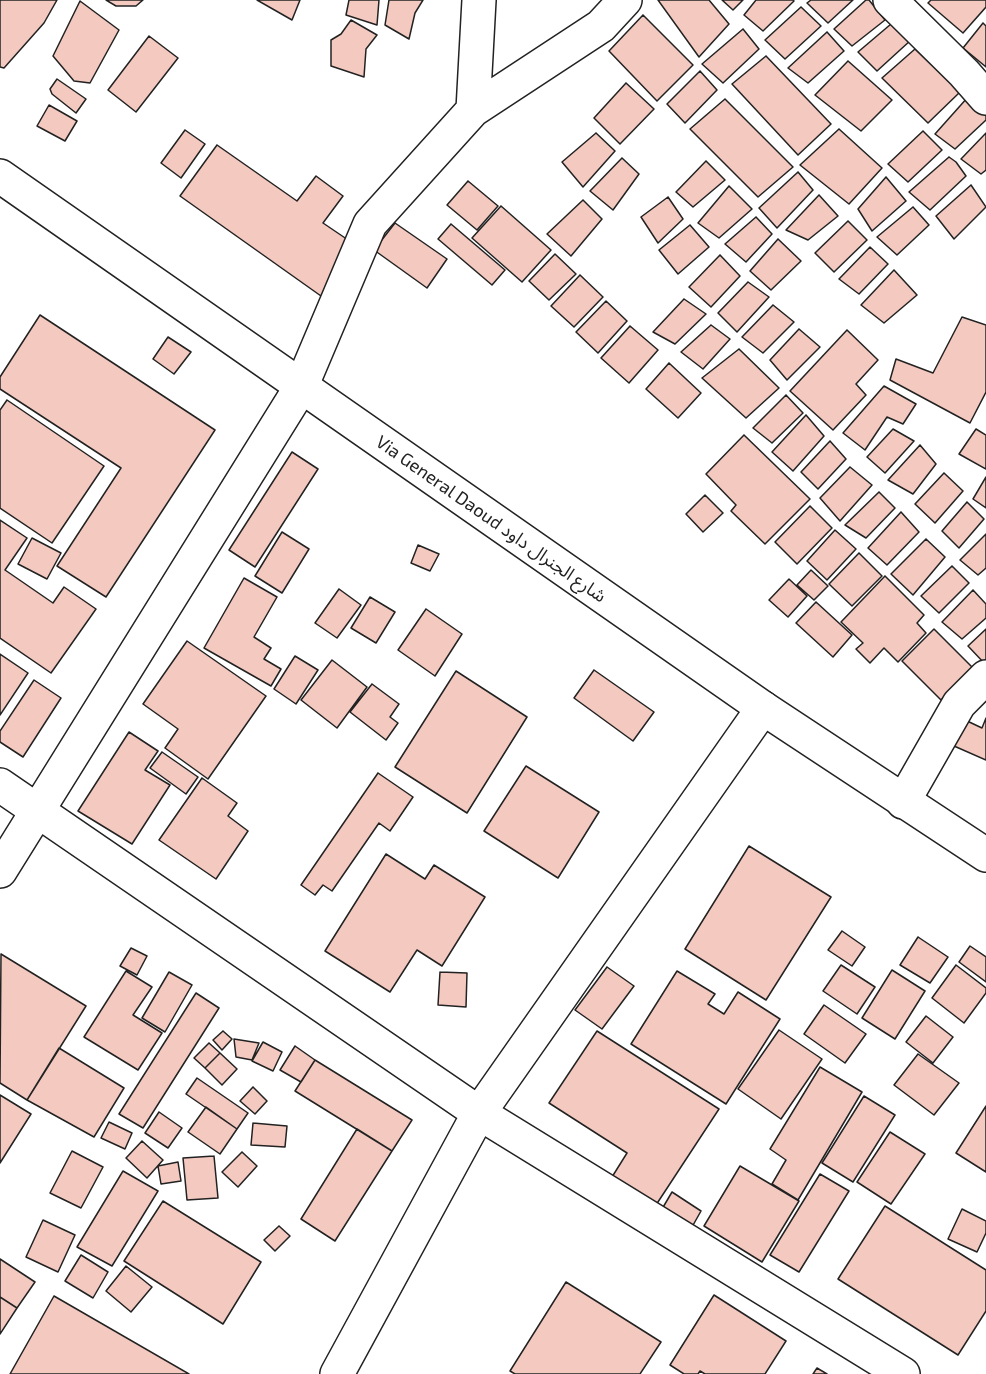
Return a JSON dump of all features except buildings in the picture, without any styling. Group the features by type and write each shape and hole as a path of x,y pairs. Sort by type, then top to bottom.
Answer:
{"street":[{"path":"473,110 478,0"},
{"path":"0,871 301,387 370,224 473,110 601,26 625,0"},
{"path":"890,0 986,98"},
{"name":"Via General Daoud شارع الجنرال داود","path":"0,176 763,708 986,855"},
{"path":"903,802 959,704 986,677"},
{"path":"337,1374 479,1113 763,708"},
{"path":"0,785 479,1113 903,1374"}]}
